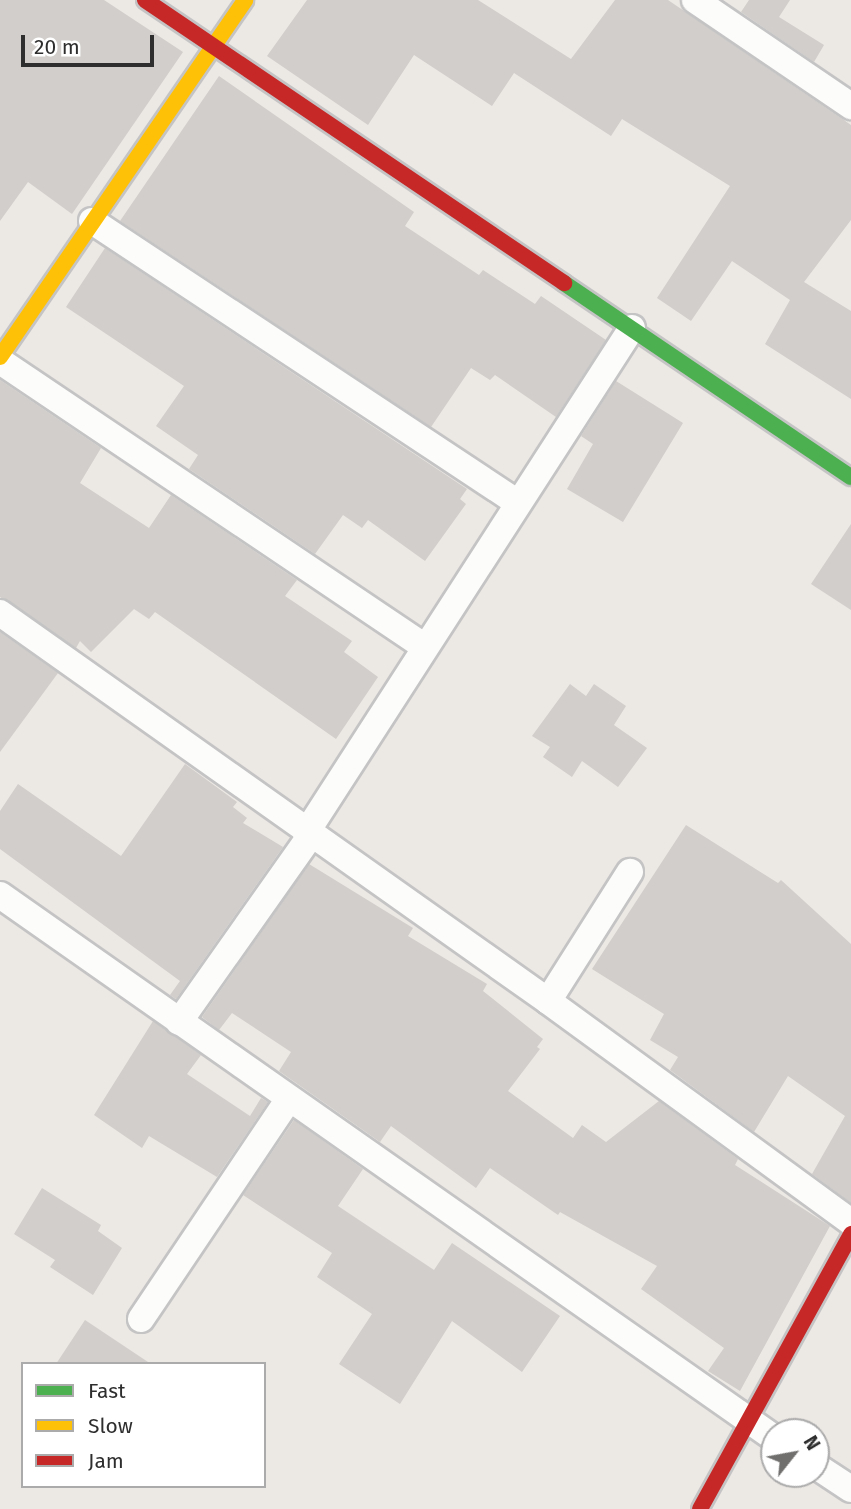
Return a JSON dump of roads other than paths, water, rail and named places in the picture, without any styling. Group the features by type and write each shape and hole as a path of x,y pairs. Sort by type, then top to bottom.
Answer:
{"street":[{"path":"145,0 851,477"},
{"path":"0,359 245,0"},
{"path":"700,1509 851,1234"}],"lane":[{"path":"695,0 851,106"},
{"path":"92,221 518,503"},
{"path":"178,1021 308,834 425,647 632,328"},
{"path":"0,359 425,647"},
{"path":"0,613 308,834 548,1001 851,1222"},
{"path":"548,1001 630,872"},
{"path":"0,895 760,1428"},
{"path":"141,1319 289,1099"},
{"path":"830,1475 851,1489"}]}
